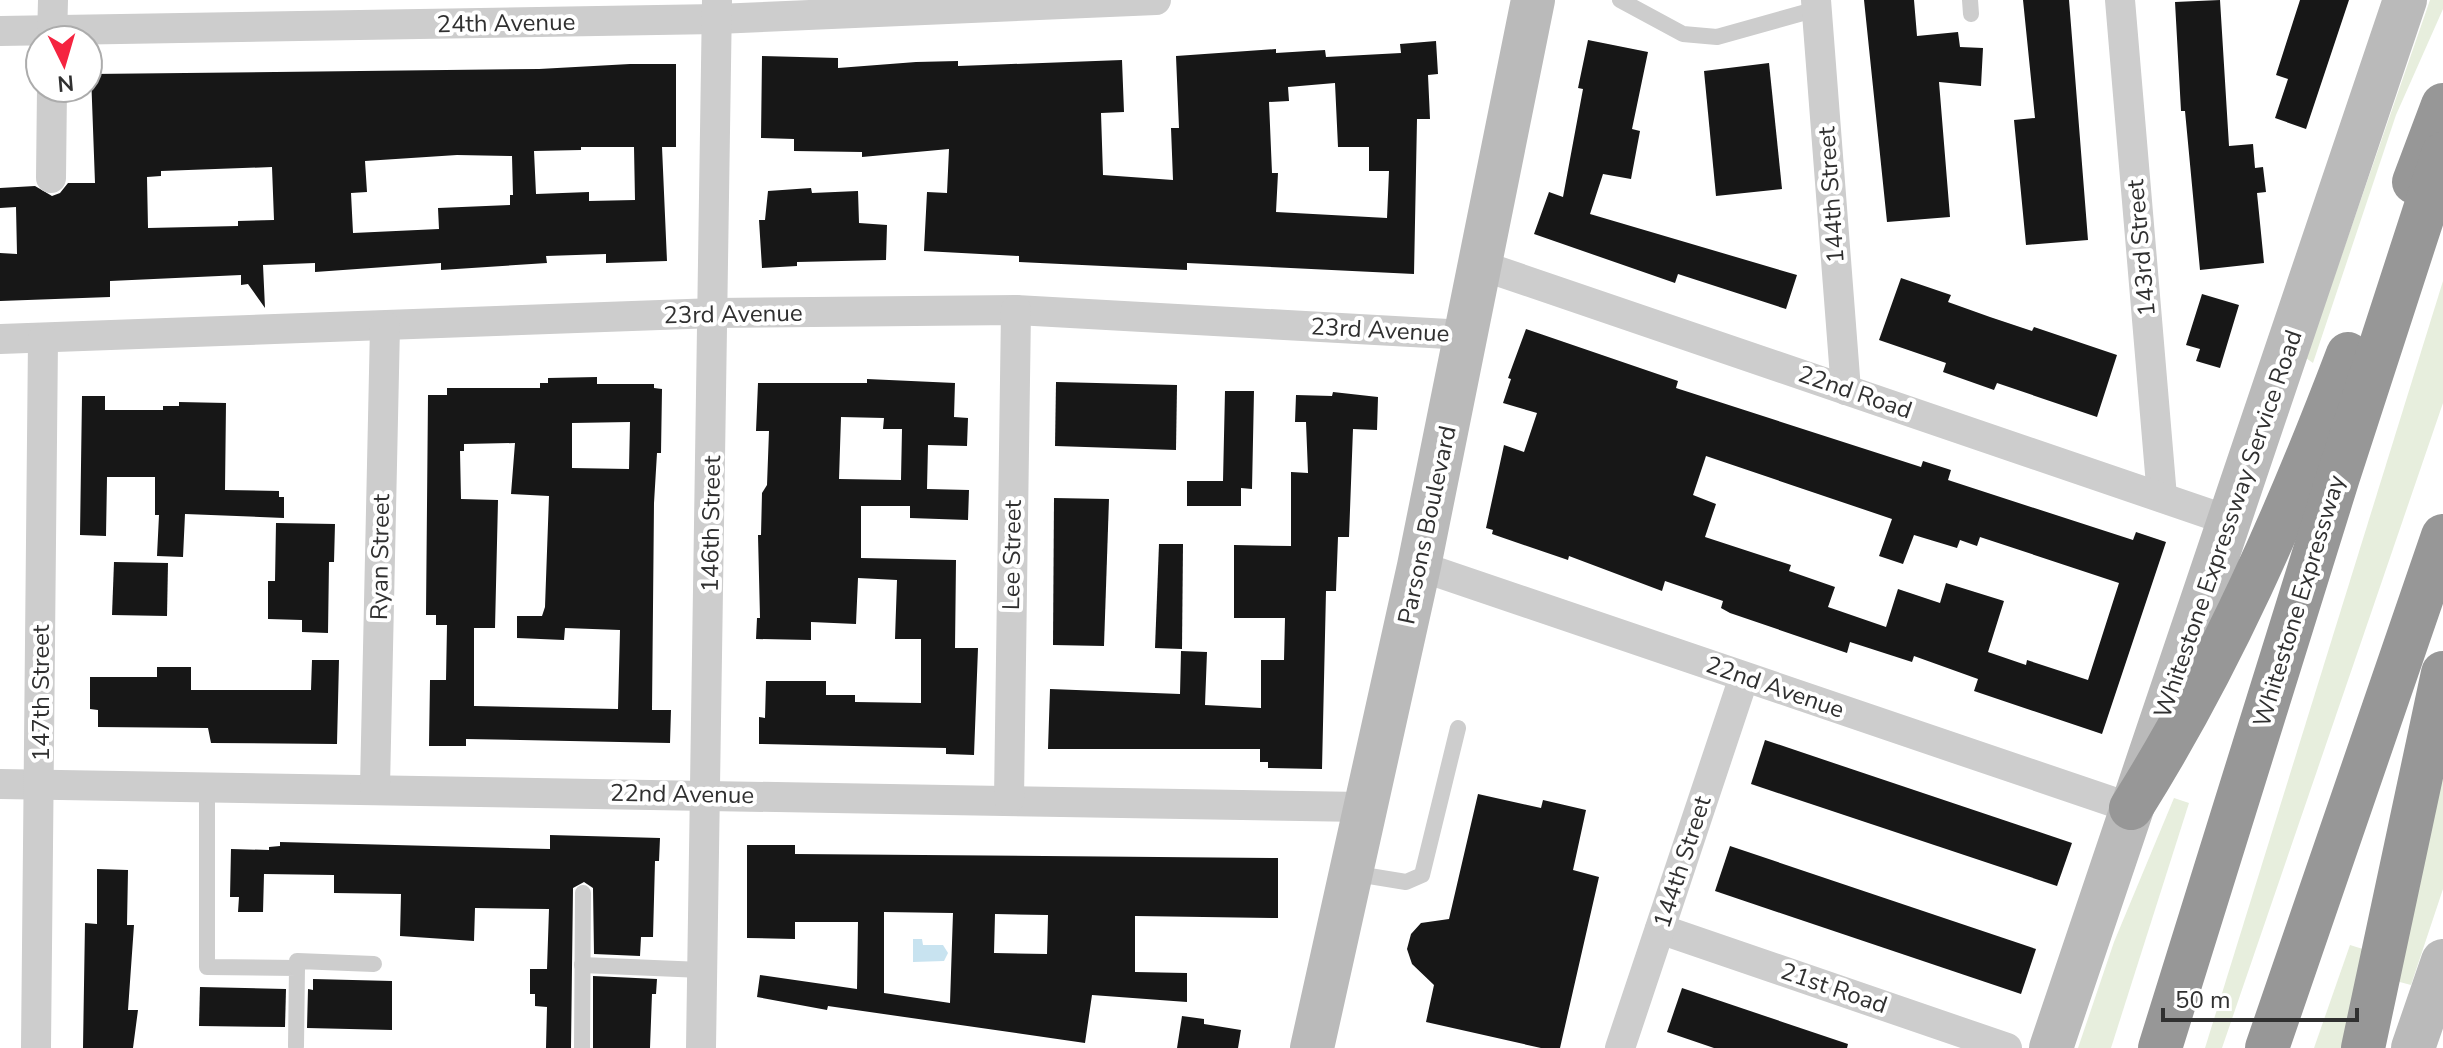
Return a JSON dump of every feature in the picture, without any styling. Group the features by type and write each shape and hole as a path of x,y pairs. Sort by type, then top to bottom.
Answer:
{"highway":[{"path":"2131,808 2212,672 2285,514 2443,105"},
{"name":"Whitestone Expressway","path":"2160,1048 2338,477 2443,154"},
{"path":"2267,1048 2443,536"},
{"path":"2363,1048 2443,673"}],"main road":[{"name":"Parsons Boulevard","path":"1312,1048 1363,807 1419,566 1533,0"},
{"name":"Whitestone Expressway Service Road","path":"2051,1048 2405,0"},
{"path":"2427,1025 2443,961"}],"street":[{"path":"52,24 53,0"},
{"name":"24th Avenue","path":"104,33 717,9 1156,0"},
{"name":"143rd Street","path":"2120,0 2162,497"},
{"name":"144th Street","path":"1817,4 1846,390"},
{"name":"146th Street","path":"701,1048 715,313 717,9"},
{"name":"24th Avenue","path":"0,31 24,33"},
{"path":"51,178 52,104"},
{"name":"22nd Road","path":"1480,265 2230,521"},
{"name":"23rd Avenue","path":"0,339 715,313 1016,310 1466,335"},
{"name":"Lee Street","path":"1009,799 1016,310"},
{"name":"Ryan Street","path":"375,787 385,326"},
{"name":"147th Street","path":"36,1048 43,339"},
{"name":"22nd Avenue","path":"1419,566 2131,808"},
{"name":"144th Street","path":"1620,1048 1744,677"},
{"name":"22nd Avenue","path":"0,784 375,787 1363,807"},
{"name":"21st Road","path":"1660,929 2007,1048"}],"lane":[{"path":"1620,0 1683,34 1717,37 1817,4"},
{"path":"1350,873 1406,882 1422,875 1458,728"},
{"path":"207,786 207,967 297,968"},
{"path":"582,1048 583,893"},
{"path":"296,1046 297,961 374,964"},
{"path":"582,965 702,970"}],"green space":[{"path":"2430,0 2443,0 2443,9 2396,115 2313,363 2306,358"},
{"path":"2443,281 2443,403 2222,1048 2205,1048"},
{"path":"2443,767 2443,889 2411,985 2396,981"},
{"path":"2174,798 2189,803 2111,1048 2078,1048 2114,942"},
{"path":"2350,945 2366,950 2346,1048 2314,1048"}],"water":[{"path":"913,939 922,939 923,945 943,945 948,953 944,961 913,962"}],"building":[{"path":"1864,0 1914,0 1917,36 1958,32 1960,47 1983,48 1981,86 1939,82 1950,217 1887,222"},
{"path":"2023,0 2069,0 2088,240 2026,245 2014,120 2035,118"},
{"path":"2220,0 2229,146 2253,144 2255,168 2263,167 2266,192 2257,193 2264,263 2200,270 2185,111 2181,111 2175,2"},
{"path":"2300,0 2349,0 2306,129 2275,118 2288,79 2276,75"},
{"path":"1588,40 1648,52 1632,129 1640,131 1631,179 1603,174 1590,214 1797,275 1786,309 1678,274 1675,283 1534,234 1549,192 1563,197 1583,89 1578,88"},
{"path":"1436,41 1438,74 1428,75 1430,119 1417,119 1414,274 1187,263 1187,270 1019,262 1019,256 924,251 927,192 947,193 949,149 862,157 862,152 794,151 794,139 761,138 762,56 838,58 838,68 916,62 958,61 958,66 1122,60 1124,112 1101,113 1103,175 1173,180 1171,128 1179,128 1176,56 1276,49 1276,53 1325,50 1326,57 1401,53 1400,44","holes":["1335,83 1338,147 1369,147 1369,171 1389,171 1387,218 1276,212 1278,173 1272,173 1269,102 1289,101 1288,87"]},
{"path":"1769,63 1782,189 1716,196 1704,71"},
{"path":"676,64 676,147 662,147 667,261 606,263 606,254 546,256 547,263 441,270 441,263 315,272 315,263 263,265 265,308 248,284 241,285 241,275 110,281 110,297 0,301 0,253 17,254 16,207 0,208 0,188 35,186 52,196 60,193 68,183 95,183 92,104 104,104 104,74 539,69","holes":["634,147 635,200 589,201 589,192 536,194 534,151","457,155 512,156 513,195 510,195 510,205 438,208 439,229 353,233 351,193 367,192 365,161","272,167 274,220 238,221 238,226 148,228 147,177 161,176 161,171"]},
{"path":"811,188 812,193 858,191 859,223 887,225 886,260 797,262 797,266 762,268 759,220 765,220 768,191"},
{"path":"1901,278 1951,295 1948,302 1990,317 2032,331 2034,327 2117,355 2097,417 1997,383 1994,390 1943,372 1946,363 1879,340"},
{"path":"2202,294 2239,305 2220,368 2196,361 2200,349 2186,345"},
{"path":"1526,329 1678,381 1676,388 1921,467 1923,461 1951,470 1948,480 2133,540 2136,532 2166,542 2102,734 1974,691 1978,679 1914,656 1912,662 1850,642 1847,653 1730,613 1721,608 1723,601 1665,581 1662,591 1569,556 1568,560 1492,534 1493,530 1486,528 1504,445 1524,452 1537,413 1503,403 1511,379 1508,378","holes":["1706,456 1892,519 1879,556 1903,564 1914,535 1957,548 1960,540 1977,546 1980,537 2119,583 2088,680 2027,660 2026,665 1988,652 2004,601 1946,583 1940,603 1898,589 1886,627 1828,607 1835,587 1789,571 1791,565 1705,537 1716,504 1693,495"]},
{"path":"597,377 597,384 654,384 654,388 662,389 661,453 657,453 654,503 652,710 671,710 670,743 466,739 466,746 429,746 430,680 446,680 447,625 436,625 436,615 426,615 428,395 447,395 447,388 540,388 540,383 548,383 548,378","holes":["630,422 629,469 572,468 572,423","515,443 511,494 549,496 545,607 542,616 517,616 517,638 564,640 565,628 620,630 618,709 474,706 474,628 495,628 498,500 461,499 460,451 464,451 464,444"]},
{"path":"867,379 955,383 954,417 968,418 967,446 928,445 927,489 969,490 968,520 910,518 910,506 861,506 861,558 956,560 955,648 978,648 974,755 946,754 946,748 759,744 759,717 765,718 766,681 826,681 826,695 855,695 855,702 921,703 921,639 895,639 897,580 858,578 856,624 811,622 811,640 756,639 757,618 760,618 758,535 761,535 762,493 767,485 769,431 756,431 758,383 867,383","holes":["841,417 884,418 883,429 902,429 901,480 839,479"]},
{"path":"1056,382 1177,385 1176,450 1055,446"},
{"path":"1225,391 1254,391 1252,489 1241,488 1241,506 1187,506 1187,481 1223,481"},
{"path":"1333,392 1378,397 1377,430 1353,429 1349,537 1338,537 1336,591 1326,591 1322,769 1268,768 1268,762 1260,762 1260,749 1048,749 1050,689 1180,694 1181,651 1207,652 1205,705 1261,708 1261,660 1284,660 1285,618 1234,618 1234,545 1291,546 1291,472 1308,473 1306,422 1295,422 1296,395 1332,396"},
{"path":"82,396 105,396 105,410 163,410 163,406 179,406 179,402 226,403 225,490 279,491 279,497 284,497 284,518 185,514 183,557 157,556 159,515 155,515 155,477 107,477 106,536 80,535"},
{"path":"1054,498 1109,499 1104,646 1053,645"},
{"path":"276,523 335,524 334,562 329,562 328,633 302,632 302,620 268,619 268,581 275,581"},
{"path":"1159,544 1183,544 1182,649 1155,648"},
{"path":"114,562 168,563 167,616 112,615"},
{"path":"312,660 339,660 337,744 211,743 208,728 98,727 98,710 90,709 90,677 157,677 157,667 191,667 191,690 311,690"},
{"path":"1765,740 2072,843 2057,886 1751,784"},
{"path":"1478,794 1541,808 1543,800 1586,810 1573,870 1599,877 1560,1048 1541,1048 1426,1022 1434,985 1412,964 1407,949 1411,934 1421,923 1449,919"},
{"path":"550,835 660,838 659,861 655,861 653,937 641,937 640,956 594,954 593,888 584,882 573,888 571,1048 546,1048 547,1007 535,1006 535,994 530,994 530,969 547,969 549,909 475,908 474,941 400,936 401,894 334,893 334,875 264,874 263,912 238,912 239,897 230,897 231,849 269,850 269,847 280,846 280,842 550,849"},
{"path":"747,845 795,845 795,854 1278,858 1278,918 1135,916 1135,972 1187,973 1187,1002 1092,995 1085,1043 828,1006 827,1010 757,997 760,975 857,989 858,922 795,922 795,939 747,938","holes":["884,912 953,913 950,1003 884,993","995,914 1048,915 1047,954 994,953"]},
{"path":"1730,846 2036,949 2021,994 1715,891"},
{"path":"97,869 128,870 127,925 134,925 128,1010 138,1010 133,1048 83,1048 85,923 97,924"},
{"path":"593,976 657,979 656,994 652,994 650,1048 593,1048"},
{"path":"313,979 392,981 392,1030 307,1028 308,989 313,990"},
{"path":"200,987 286,989 285,1027 199,1026"},
{"path":"1682,988 1848,1044 1847,1048 1714,1048 1667,1032"},
{"path":"1182,1016 1204,1019 1204,1024 1241,1030 1238,1048 1177,1048"}]}
